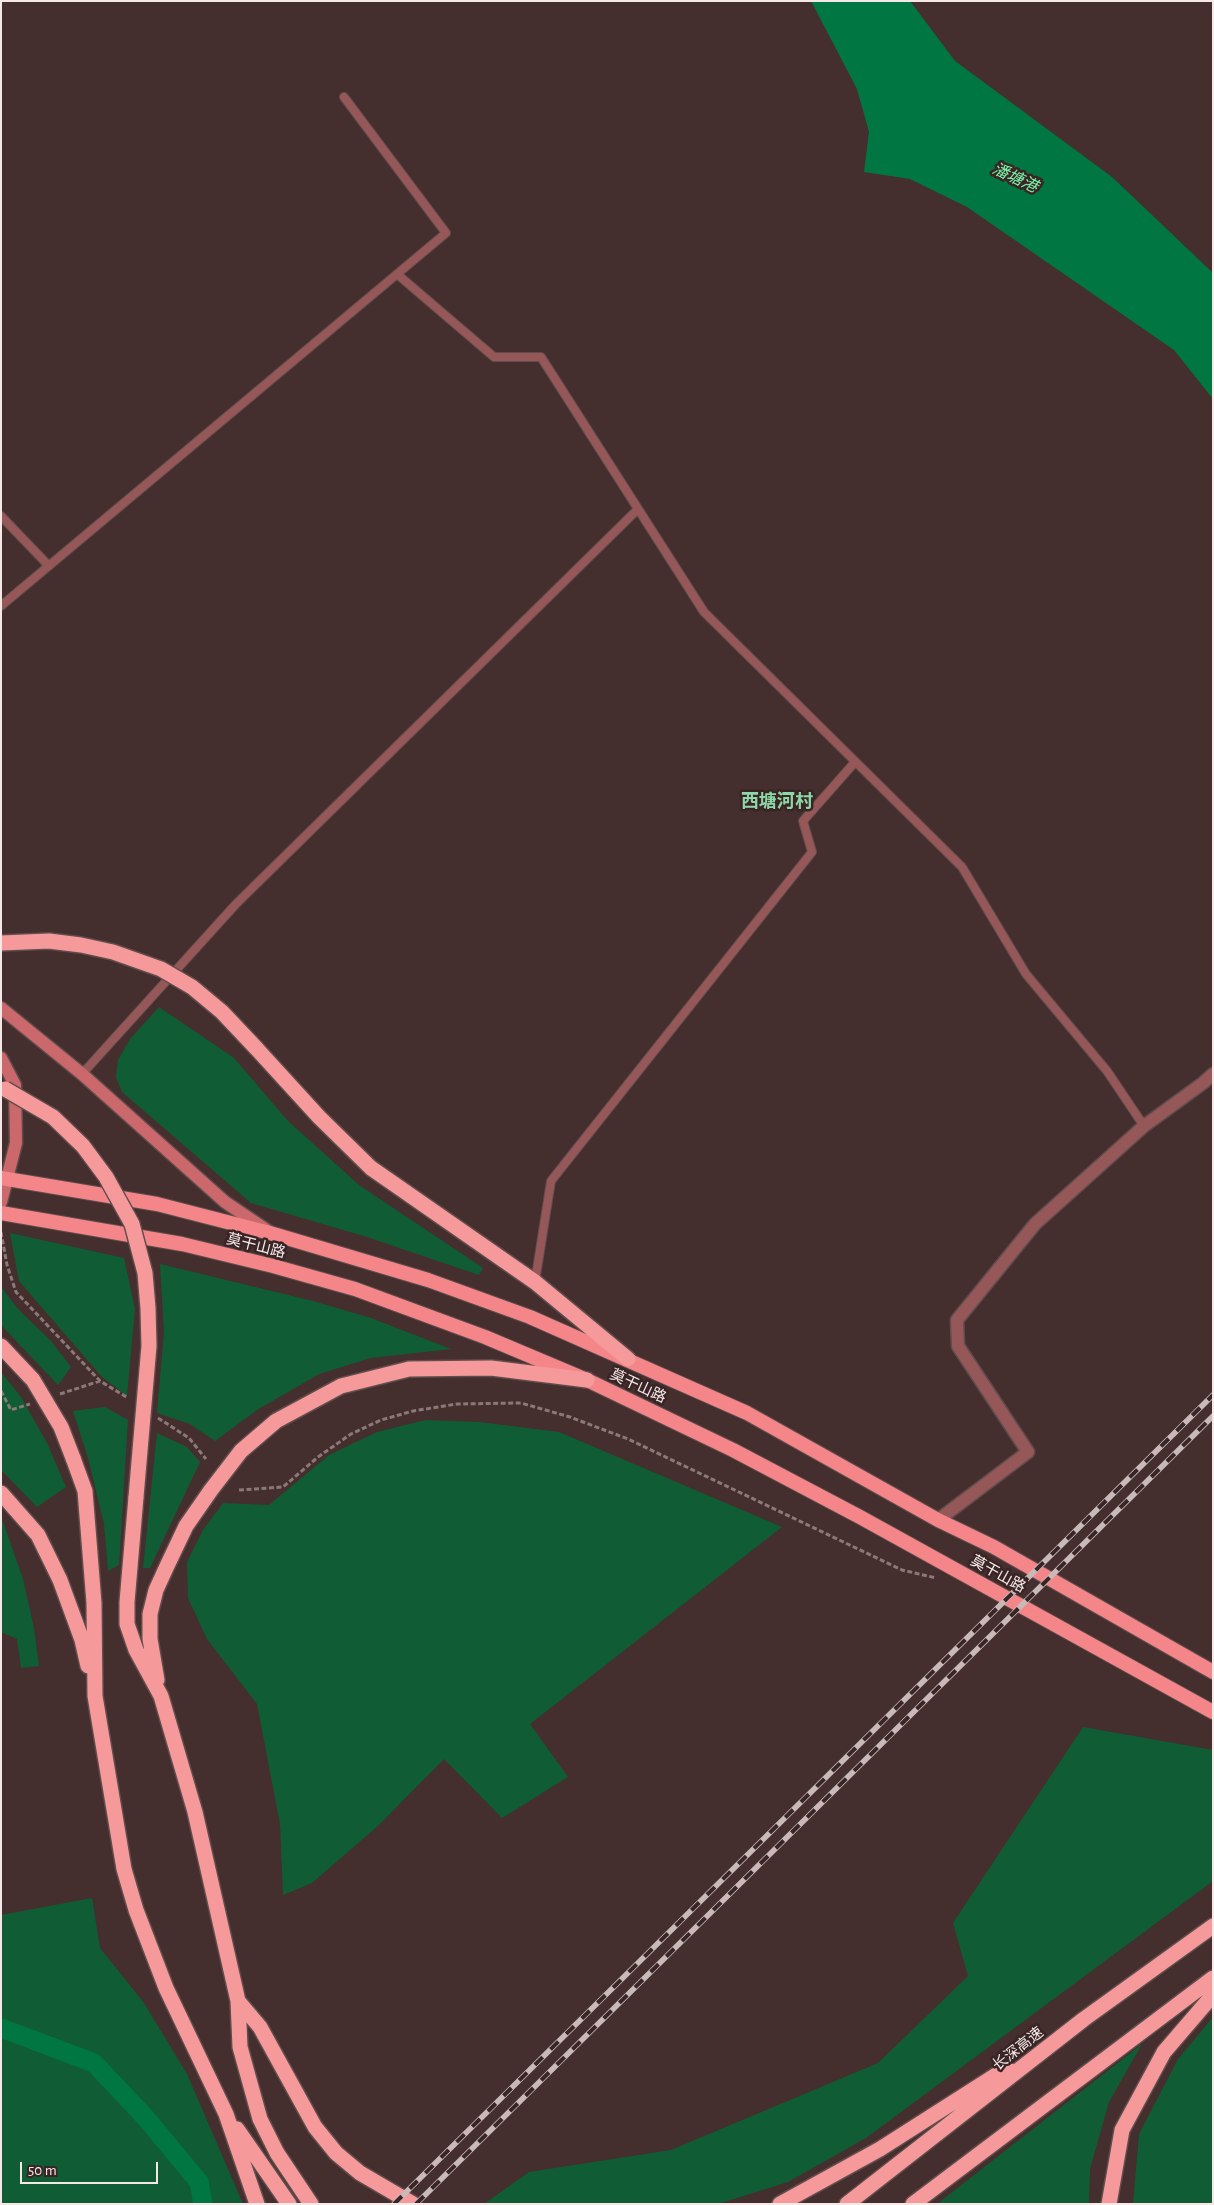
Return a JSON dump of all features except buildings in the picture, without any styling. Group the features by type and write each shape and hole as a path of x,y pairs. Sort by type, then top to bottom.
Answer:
{"highway":[{"path":"1,943 49,941 113,952 160,969 192,987 222,1012 319,1117 372,1168 535,1282 628,1359"},
{"path":"1,1088 53,1118 83,1146 106,1177 132,1224 145,1274 149,1346 127,1602 127,1624 136,1650 160,1696"},
{"name":"莫干山路","path":"5,1178 157,1204 270,1232 428,1280 530,1317 747,1413 938,1520 994,1547 1213,1672"},
{"name":"莫干山路","path":"1,1213 182,1244 346,1287 485,1337 587,1380 784,1476 1213,1712"},
{"path":"1,1346 33,1380 61,1427 85,1491 90,1529 95,1696"},
{"path":"311,2204 278,2153 260,2119 240,2047 238,2001 196,1812 160,1696 150,1639 150,1614 156,1590 186,1526 211,1490 242,1451 276,1421 341,1386 409,1369 491,1368 587,1380"},
{"path":"1,1493 38,1535 60,1580 82,1640 95,1696 116,1832 136,1910 166,1988 226,2114 257,2204"},
{"name":"长深高速","path":"847,2204 1084,2019 1213,1926"},
{"path":"913,2204 1213,1978"},
{"path":"1109,2204 1122,2130 1164,2052 1213,1995"},
{"path":"238,2001 260,2027 315,2127 336,2152 360,2173 413,2204"},
{"path":"780,2204 880,2150 1084,2019"},
{"path":"226,2114 289,2204"}],"main road":[{"name":"莫干山路","path":"1,1008 82,1074 225,1202 270,1232"},
{"path":"1,1058 15,1084 16,1143 5,1178 1,1202"}],"street":[{"path":"938,1520 1028,1452 958,1346 957,1320 1035,1224 1144,1126 1213,1074"}],"lane":[{"path":"1,606 446,233 344,97"},
{"path":"397,274 494,357 541,357 704,612 962,868 1026,974 1107,1071 1144,1126"},
{"path":"82,1074 236,904 638,510"},
{"path":"1,516 49,566"},
{"path":"535,1282 551,1181 812,852 803,821 855,762"}],"path":[{"path":"1,1232 7,1265 16,1292 100,1381 132,1401"},
{"path":"239,1490 283,1487 318,1457 351,1434 381,1420 413,1411 458,1404 521,1403 570,1417 628,1439 902,1570 938,1578"},
{"path":"156,1417 188,1438 206,1459"}],"shaded area":[{"path":"159,1007 234,1058 288,1121 359,1185 483,1268 479,1275 367,1237 251,1203 122,1092 116,1077 118,1060 130,1039"},
{"path":"10,1233 124,1258 135,1309 127,1396 102,1377 19,1281"},
{"path":"160,1264 313,1301 371,1318 451,1349 371,1358 319,1374 257,1410 215,1441 190,1424 157,1413 164,1332"},
{"path":"1,1287 18,1309 51,1341 71,1367 58,1385 1,1325"},
{"path":"1,1372 21,1397 47,1443 66,1487 37,1507 1,1470"},
{"path":"105,1407 128,1420 119,1565 108,1571 104,1524 88,1458 73,1411"},
{"path":"425,1420 479,1422 559,1432 782,1527 530,1724 568,1777 502,1818 444,1759 379,1825 312,1883 283,1895 280,1824 257,1704 207,1639 188,1598 187,1562 203,1530 223,1503 269,1505 329,1455 377,1432"},
{"path":"157,1433 187,1447 200,1462 150,1568 143,1568"},
{"path":"1,1516 23,1579 34,1628 39,1666 21,1668 17,1639 1,1632"},
{"path":"1083,1727 1213,1750 1213,1881 866,2138 788,2182 718,2204 484,2204 529,2172 671,2150 878,2063 968,1976 953,1923"},
{"path":"92,1898 100,1948 144,2003 187,2074 243,2204 1,2204 1,1915"},
{"path":"1213,2017 1213,2204 1133,2204 1139,2134 1178,2059"},
{"path":"1142,2044 1109,2102 1090,2169 1089,2204 937,2204"}],"water":[{"name":"潘塘港","path":"811,1 910,1 955,61 1112,177 1213,273 1213,399 1174,350 967,207 910,179 864,172 869,132 857,89"}],"waterway":[{"path":"1,2028 94,2063 145,2117 199,2182 203,2204"}],"railway":[{"path":"394,2204 1213,1395"},
{"path":"416,2204 1213,1416"}],"district":[{"name":"西塘河村","path":"777,802"}]}
